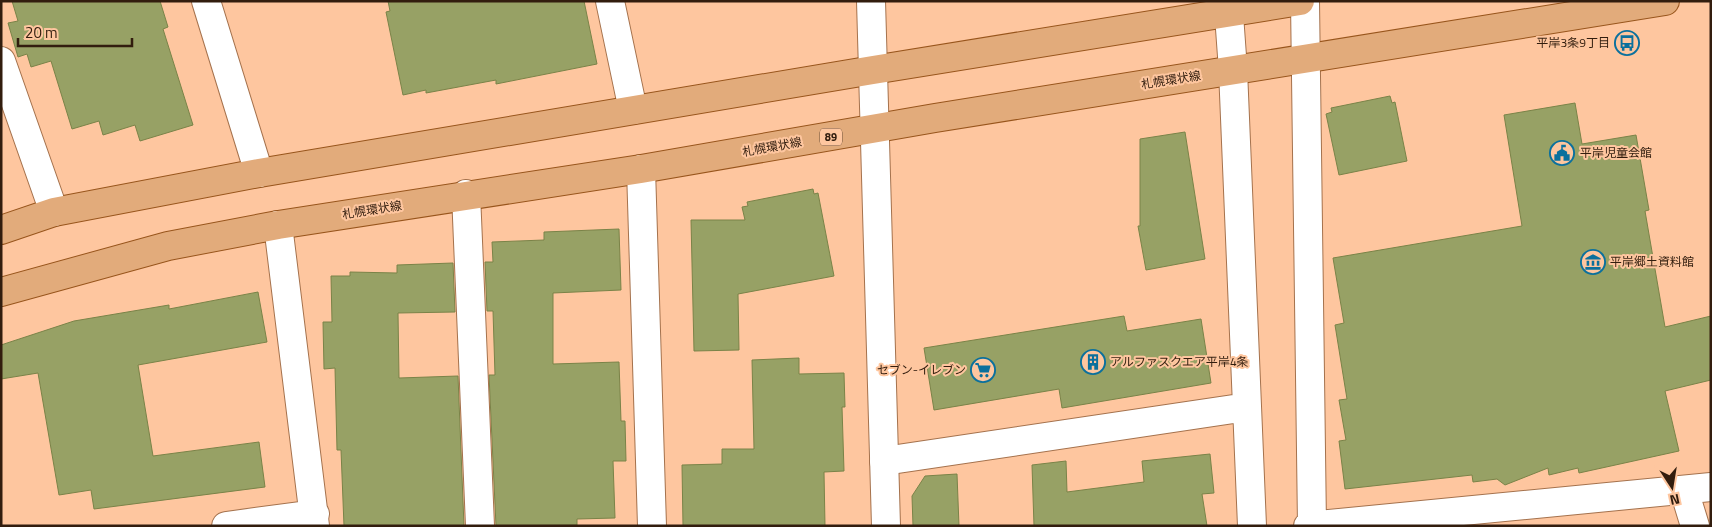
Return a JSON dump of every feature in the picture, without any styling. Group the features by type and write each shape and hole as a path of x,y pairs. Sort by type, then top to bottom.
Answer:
{"main road":[{"path":"1,230 54,212 259,173 874,70 1229,7 1300,1"},
{"name":"札幌環状線","path":"1,292 168,246 278,225 466,194 641,169 875,128 1665,1"}],"street":[{"path":"206,1 259,173"},
{"path":"610,1 633,110"},
{"path":"871,1 886,526"},
{"path":"1305,1 1312,526"},
{"path":"1229,7 1252,526"},
{"path":"1,61 54,212"},
{"path":"641,169 652,526"},
{"path":"466,194 480,526"},
{"path":"226,526 315,520 278,225"},
{"path":"884,461 1247,407"},
{"path":"1308,526 1441,520 1698,488 1694,526"}],"building":[{"path":"12,1 160,1 168,27 163,29 193,125 140,141 135,125 103,135 99,121 72,129 51,61 31,67 27,54 18,57 8,23 18,21"},
{"path":"388,1 584,1 597,64 496,84 496,80 426,93 426,90 403,95 386,12 390,11"},
{"path":"1390,96 1392,103 1395,102 1407,161 1339,175 1326,114 1332,112 1331,108"},
{"path":"1575,103 1582,144 1636,135 1649,210 1645,211 1665,327 1711,316 1711,380 1665,391 1679,451 1579,473 1578,468 1549,475 1548,468 1505,485 1497,479 1473,482 1472,475 1345,489 1339,441 1346,440 1339,400 1347,399 1335,325 1344,323 1333,258 1522,226 1504,115"},
{"path":"1185,132 1205,259 1146,270 1138,226 1140,226 1140,139"},
{"path":"813,189 814,194 818,193 834,276 738,294 739,350 694,351 691,220 745,220 742,207 748,206 747,202"},
{"path":"619,229 621,290 553,293 553,364 619,362 621,421 625,421 626,461 613,461 615,518 577,519 577,525 496,526 489,375 495,375 493,311 487,311 485,262 493,262 492,242 544,240 544,232"},
{"path":"453,263 455,312 398,313 399,378 458,376 464,526 344,526 341,450 337,450 335,368 324,369 323,322 332,322 331,276 350,276 350,272 397,273 397,265"},
{"path":"258,292 267,342 138,365 153,456 259,442 265,487 94,509 91,490 59,495 38,373 1,379 1,345 74,321 169,305 169,309"},
{"path":"1124,316 1127,331 1201,319 1211,383 1062,408 1059,389 934,410 924,348"},
{"path":"799,358 799,374 844,373 845,407 842,407 844,471 824,472 825,526 683,526 682,465 722,464 722,449 754,449 752,360"},
{"path":"1210,454 1214,493 1202,494 1207,526 1034,526 1032,465 1066,461 1067,492 1144,482 1142,461"},
{"path":"957,474 959,526 913,526 912,496 925,476"}],"place":[{"name":"平岸3条9丁目","path":"1627,43"},
{"name":"平岸児童会館","path":"1562,153"},
{"name":"平岸郷土資料館","path":"1593,262"},
{"name":"アルファスクエア平岸4条","path":"1093,362"},
{"name":"セブン-イレブン","path":"983,370"}]}
